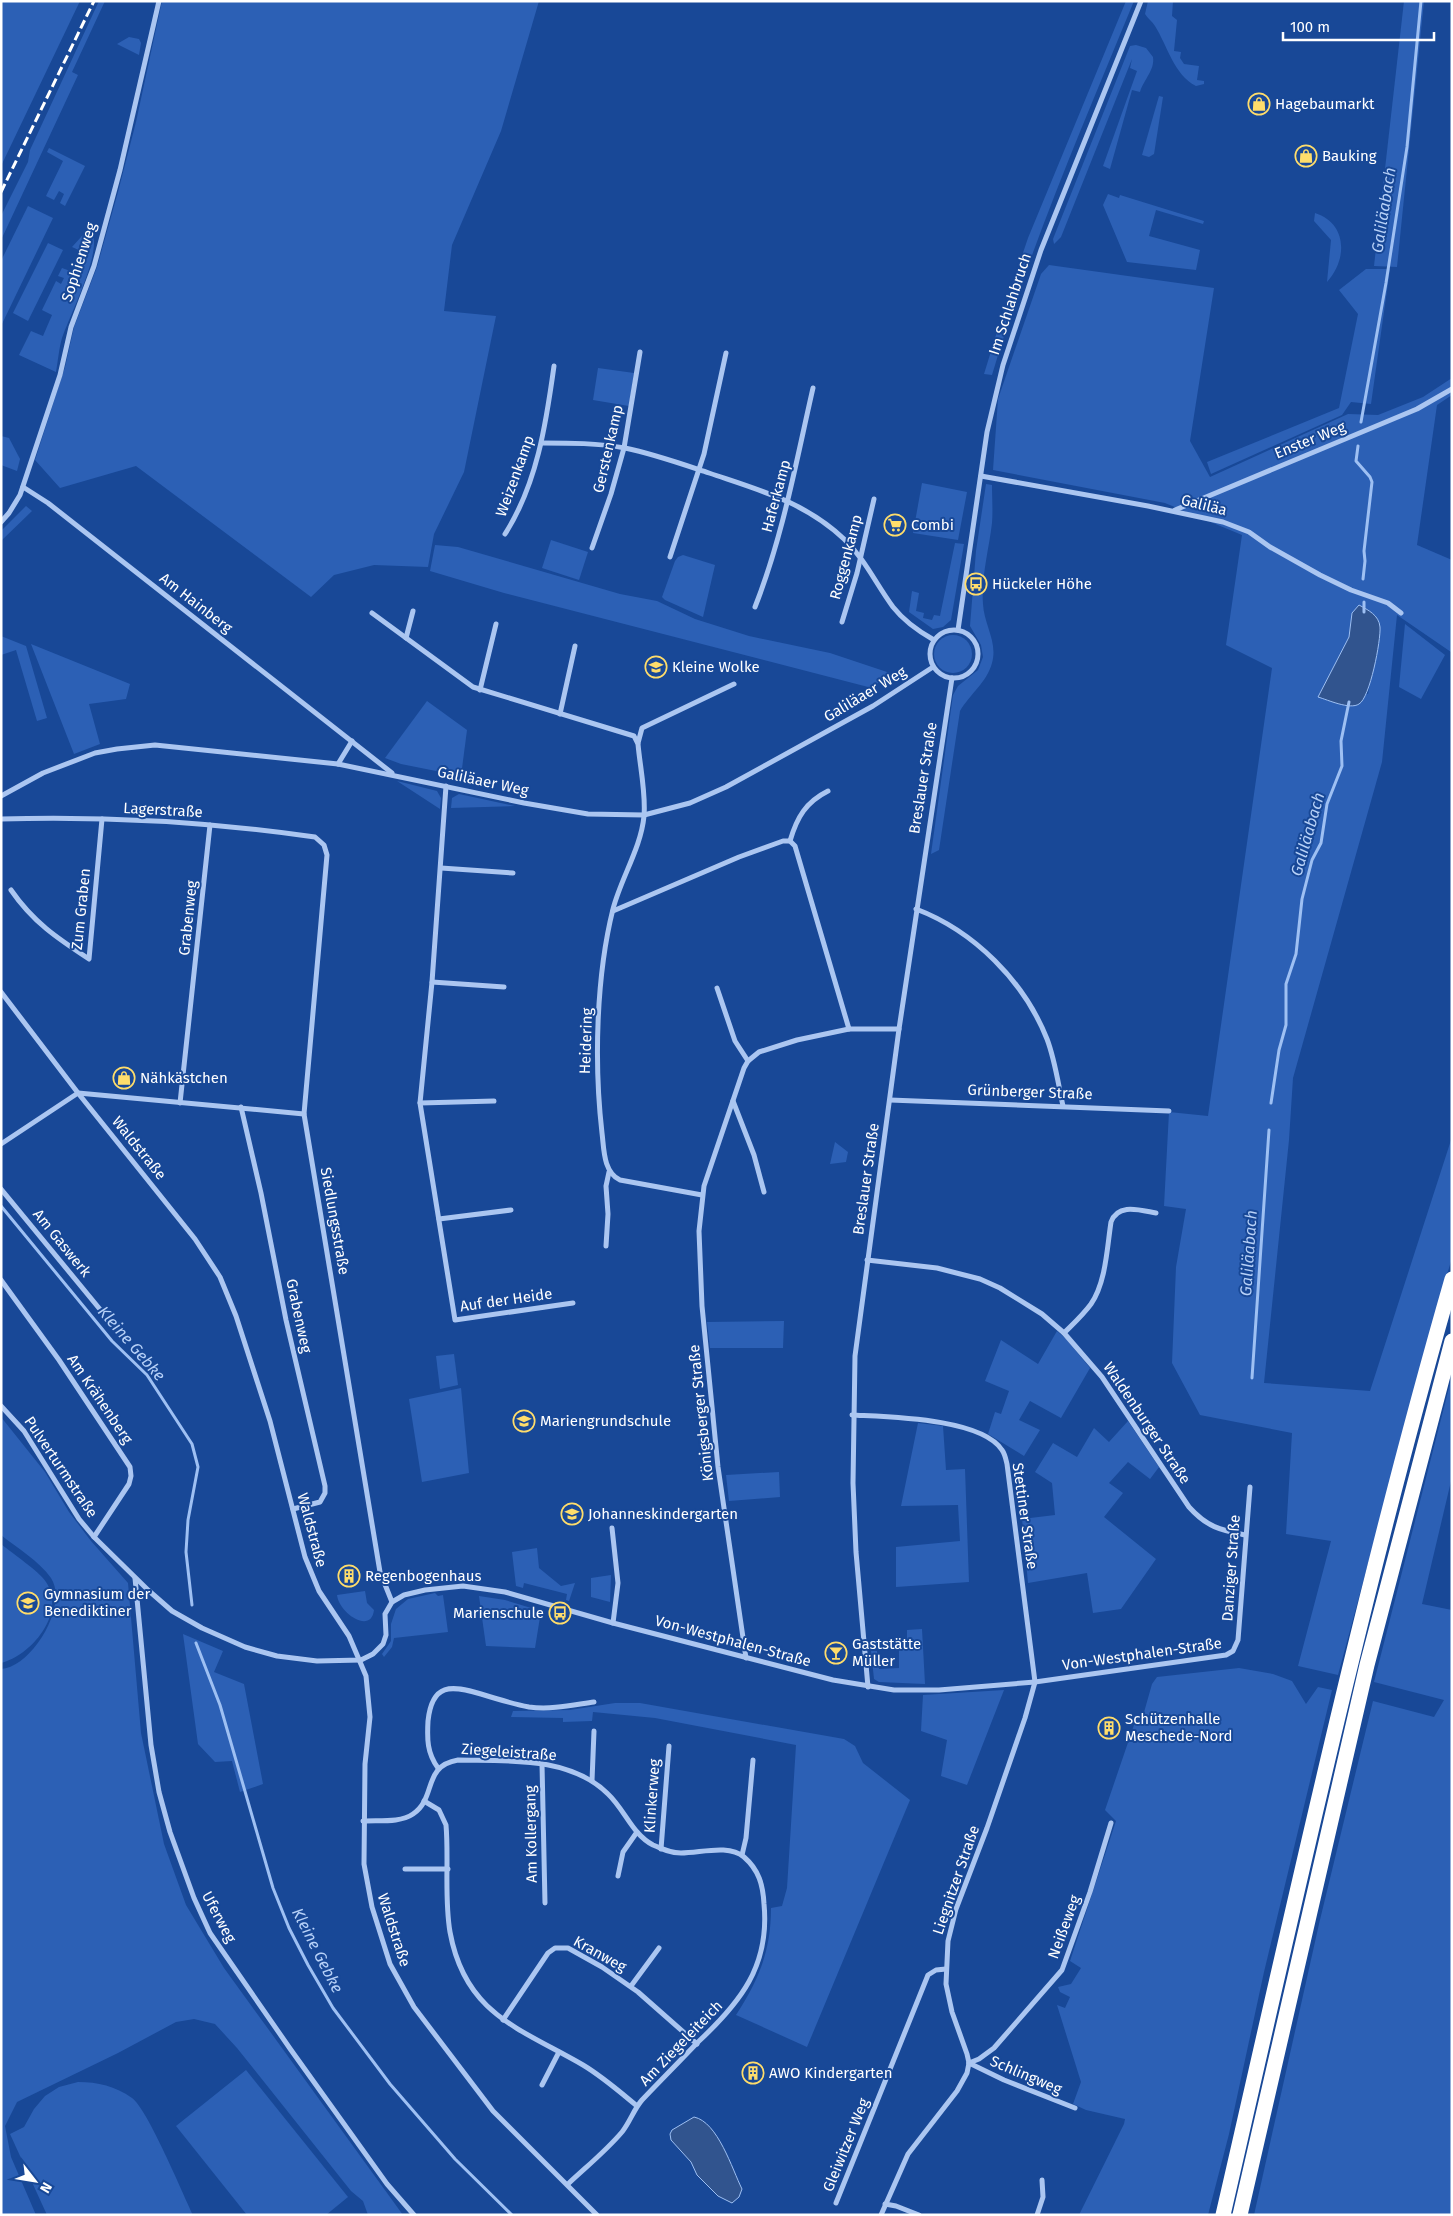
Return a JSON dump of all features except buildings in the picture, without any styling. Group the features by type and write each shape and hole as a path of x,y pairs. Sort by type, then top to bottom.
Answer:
{"highway":[{"path":"1223,2215 1351,1662 1425,1373 1452,1279"},
{"path":"1240,2215 1367,1665 1452,1341"}],"street":[{"name":"Sophienweg","path":"1,522 14,506 23,487 60,375 71,327 96,257 120,170 159,1"},
{"name":"Im Schlahbruch","path":"958,630 994,402 1024,299 1041,250 1141,1"},
{"name":"Gerstenkamp","path":"592,548 611,494 624,448 640,352"},
{"path":"670,558 699,470 726,353"},
{"name":"Weizenkamp","path":"505,534 523,499 542,443 554,366"},
{"name":"Haferkamp","path":"755,607 788,501 813,388"},
{"name":"Enster Weg","path":"1175,511 1417,410 1452,389"},
{"path":"542,443 598,444 624,448 699,470 788,501 825,523 861,557 901,616 914,628 934,640"},
{"name":"Galiläa","path":"981,476 1175,511 1223,522 1249,532 1270,547 1320,575 1351,590 1388,603 1401,613"},
{"name":"Am Hainberg","path":"23,487 48,503 394,774"},
{"name":"Roggenkamp","path":"842,622 861,557 874,499"},
{"path":"406,638 413,611"},
{"path":"372,613 458,677 480,690 631,734 638,744"},
{"path":"480,690 496,624"},
{"path":"958,630 968,634 975,643 977,660 968,674 952,678 941,675 933,667 930,653 934,640 944,632 958,630"},
{"path":"560,714 575,646"},
{"name":"Galiläaer Weg","path":"1,796 59,766 95,753 117,749 164,746 338,764 394,774 524,803 588,814 644,815 690,803 726,787 873,706 933,667"},
{"name":"Breslauer Straße","path":"868,1687 856,1552 852,1415 855,1356 916,909 952,678"},
{"path":"638,744 642,728 734,684"},
{"path":"338,764 352,741"},
{"name":"Heidering","path":"606,1246 608,1214 606,1186 609,1172 597,1094 597,1056 604,966 613,910 620,886 641,834 644,815 638,744"},
{"name":"Auf der Heide","path":"446,786 432,982 420,1103 455,1320 573,1303"},
{"path":"790,840 795,823 802,812 812,800 828,791"},
{"name":"Lagerstraße","path":"1,819 102,819 210,825 315,837 322,842"},
{"name":"Zum Graben","path":"11,890 35,920 48,931 89,958 102,819"},
{"name":"Grabenweg","path":"180,1103 210,825"},
{"path":"613,910 739,857 790,840"},
{"path":"790,840 795,846 849,1029"},
{"name":"Siedlungsstraße","path":"322,842 327,855 304,1114 380,1572 392,1602"},
{"path":"441,868 513,873"},
{"path":"916,909 935,916 978,944 1013,982 1039,1022 1047,1039 1063,1106"},
{"path":"432,982 504,988"},
{"path":"717,988 735,1041 748,1061"},
{"name":"Waldstraße","path":"1,992 78,1093 190,1232 220,1278 236,1316 270,1421 312,1576 349,1636 361,1660 366,1676 370,1717 364,1764 364,1864 367,1888 384,1950 398,1981 420,2014 493,2111 597,2215"},
{"path":"609,1172 620,1180 702,1195 732,1101 748,1061 759,1052 769,1048 849,1029 899,1029"},
{"path":"1,1144 78,1093 304,1114"},
{"name":"Grünberger Straße","path":"890,1100 1169,1111"},
{"path":"420,1103 494,1101"},
{"path":"732,1101 754,1155 764,1192"},
{"name":"Grabenweg","path":"241,1107 286,1320 325,1490 320,1502 293,1509"},
{"name":"Am Gaswerk","path":"1,1189 103,1314"},
{"name":"Königsberger Straße","path":"702,1195 699,1230 707,1364 718,1466 746,1658"},
{"path":"1064,1333 1086,1310 1096,1295 1102,1277 1114,1214 1124,1209 1156,1213"},
{"path":"439,1219 511,1210"},
{"name":"Waldenburger Straße","path":"867,1260 937,1268 980,1279 1000,1288 1042,1314 1064,1333 1118,1398 1189,1507 1210,1526 1245,1534"},
{"name":"Am Krähenberg","path":"1,1280 64,1368 130,1467 131,1476 129,1484 94,1537"},
{"name":"Pulverturmstraße","path":"1,1406 24,1431 71,1508 94,1537 135,1577 182,1617 245,1647 267,1654 307,1660 361,1660"},
{"name":"Stettiner Straße","path":"852,1415 897,1417 946,1423 981,1434 1002,1449 1007,1464 1035,1682"},
{"name":"Danziger Straße","path":"1233,1651 1238,1640 1250,1487"},
{"path":"612,1528 618,1584 612,1623"},
{"name":"Uferweg","path":"135,1577 150,1736 159,1792 170,1832 194,1898 210,1933 290,2050 387,2184 414,2215"},
{"name":"Von-Westphalen-Straße","path":"392,1602 404,1596 433,1588 472,1586 505,1592 612,1623 832,1680 868,1687 912,1691 1035,1682 1226,1655 1233,1651"},
{"path":"361,1660 373,1654 383,1644 386,1635 385,1614 392,1602"},
{"name":"Liegnitzer Straße","path":"968,2063 950,2007 946,1969 948,1941 952,1922 998,1798 1031,1701 1035,1682"},
{"path":"363,1821 403,1818 415,1813 424,1802 432,1778 438,1768 428,1750 428,1723 431,1702 436,1695 446,1689 467,1690 536,1708 594,1702"},
{"path":"592,1781 594,1731"},
{"name":"Klinkerweg","path":"661,1849 669,1746"},
{"name":"Ziegeleistraße","path":"438,1768 448,1762 458,1760 542,1764 571,1771 592,1781 612,1799 647,1842 661,1849 682,1853 728,1851 742,1855"},
{"path":"742,1855 746,1838 753,1760"},
{"name":"Am Kollergang","path":"542,1764 545,1903"},
{"path":"424,1802 439,1810 445,1820 449,1922 459,1965 468,1982 480,1999 503,2020 604,2079 637,2106"},
{"name":"Neißeweg","path":"968,2063 979,2059 994,2048 1062,1970 1087,1900 1111,1823"},
{"path":"618,1876 623,1852 637,1832"},
{"name":"Am Ziegeleiteich","path":"568,2184 620,2134 630,2121 637,2106 719,2024 735,2005 753,1975 764,1941 764,1897 761,1879 742,1855"},
{"path":"405,1869 448,1869"},
{"name":"Kranweg","path":"503,2020 544,1959 555,1948 563,1947 579,1953 631,1986 697,2044"},
{"name":"Kranweg","path":"631,1986 659,1948"},
{"name":"Gleiwitzer Weg","path":"836,2203 928,1976 936,1970 946,1969"},
{"path":"542,2085 559,2052"},
{"path":"881,2215 908,2154 960,2085 967,2073 968,2063"},
{"name":"Schlingweg","path":"968,2063 1004,2080 1075,2108"},
{"path":"1037,2215 1044,2191 1042,2180"},
{"path":"885,2204 919,2215"}],"shaded area":[{"path":"1,1 80,1 1,166"},
{"path":"99,1 105,1 72,72 78,75 1,240 1,216 28,162 30,150"},
{"path":"162,1 539,1 501,131 452,245 444,311 496,316 464,472 434,534 428,567 374,565 334,575 311,597 136,466 60,488 35,460 65,367 74,327 97,267 118,192 136,122"},
{"path":"1126,1 1134,1 1040,233 992,375 984,374 1028,238"},
{"path":"1148,1 1173,1 1172,16 1177,20 1174,51 1181,52 1180,58 1184,64 1199,66 1197,80 1204,81 1204,84 1196,86 1182,75 1155,26 1145,14"},
{"path":"1404,1 1424,1 1397,267 1374,266"},
{"path":"129,37 139,39 141,43 139,55 117,44"},
{"path":"1136,45 1146,48 1153,57 1151,70 1140,92 1132,90 1110,169 1103,166 1137,71 1130,68 1132,59 1061,237 1054,244 1053,239 1130,46"},
{"path":"1159,96 1163,97 1154,154 1149,157 1142,155"},
{"path":"49,148 85,166 65,206 60,203 64,194 59,191 54,200 46,196 63,161 47,152"},
{"path":"1108,194 1119,198 1120,195 1204,221 1203,224 1156,210 1149,236 1200,250 1196,270 1127,262 1103,205"},
{"path":"28,206 53,218 1,326 1,261"},
{"path":"1315,213 1326,218 1333,225 1341,243 1338,263 1334,273 1327,282 1331,240 1314,221"},
{"path":"88,233 93,235 92,257 83,286 62,338 56,372 19,355 31,331 43,336 52,315 42,310 56,281 61,284 64,278 58,276 62,268 73,272 83,252 72,247 82,236"},
{"path":"48,243 63,250 28,321 13,313"},
{"path":"1049,265 1214,288 1190,441 1210,477 1348,414 1378,415 1423,397 1452,378 1452,395 1437,405 1417,545 1452,560 1452,650 1451,652 1397,615 1382,762 1293,1078 1289,1140 1264,1383 1370,1391 1452,1137 1452,1258 1338,1675 1298,1666 1331,1541 1286,1534 1292,1433 1200,1415 1172,1363 1176,1267 1186,1209 1164,1206 1169,1112 1208,1116 1272,668 1226,645 1242,535 1165,503 993,470 998,399 1041,274","holes":["1352,613 1376,653 1368,694 1318,697 1349,637"]},
{"path":"1366,269 1390,269 1371,404 1351,402 1342,415 1211,474 1207,462 1339,408 1358,314 1339,290"},
{"path":"598,368 634,373 629,406 593,400"},
{"path":"1,436 9,438 20,459 17,471 1,465"},
{"path":"922,483 967,492 958,540 913,533"},
{"path":"986,484 992,485 992,523 984,573 983,604 992,641 992,663 982,682 960,711 939,850 931,854 953,695 958,686 978,670 983,657 981,645 970,626 976,551"},
{"path":"26,506 32,511 1,541 1,531"},
{"path":"551,540 588,552 579,580 542,568"},
{"path":"955,543 964,544 951,620 943,627 933,629 909,612 912,591 919,593 916,611 924,613 923,618 932,620 934,615 940,616"},
{"path":"435,545 458,547 620,594 657,601 695,619 749,636 830,653 890,673 872,688 504,593 430,571"},
{"path":"683,555 715,565 703,617 662,597 675,561"},
{"path":"1359,605 1378,619 1380,634 1377,655 1367,691 1359,704 1350,706 1318,697 1349,637 1352,613"},
{"path":"1405,624 1445,655 1421,699 1399,687"},
{"path":"953,635 966,641 972,654 966,667 953,673 940,667 934,654 940,641"},
{"path":"1,636 26,646 47,718 37,721 16,650 1,655"},
{"path":"31,644 130,684 126,699 89,704 100,744 74,754"},
{"path":"427,701 467,730 461,776 401,764 385,758"},
{"path":"397,781 437,791 441,798 440,809"},
{"path":"459,794 515,806 451,808 452,798"},
{"path":"835,1142 848,1152 846,1162 830,1164"},
{"path":"784,1321 783,1348 710,1348 707,1322"},
{"path":"1057,1331 1090,1368 1061,1418 1030,1401 1019,1420 1040,1430 1024,1456 988,1434 995,1412 1001,1414 1009,1391 985,1381 1001,1340 1038,1364"},
{"path":"454,1354 458,1385 440,1389 436,1356"},
{"path":"1452,1376 1452,1477 1422,1604 1452,1610 1452,2215 1254,2215 1319,1924 1373,1701 1434,1717 1444,1700 1374,1682"},
{"path":"461,1388 469,1473 422,1482 409,1399"},
{"path":"1,1417 45,1472 69,1512 91,1541 128,1583 141,1733 164,1844 186,1905 224,1968 403,2215 368,2215 363,2201 351,2191 237,2048 215,2024 194,2019 176,2022 118,2053 17,2102 5,2126 11,2157 36,2215 1,2215 1,1669 13,1666 24,1658 44,1633 55,1603 55,1590 51,1578 46,1572 28,1555 1,1535"},
{"path":"1128,1421 1159,1467 1150,1479 1128,1462 1109,1483 1123,1493 1104,1517 1156,1559 1121,1609 1093,1613 1087,1573 1028,1583 1022,1519 1055,1515 1052,1483 1035,1472 1053,1443 1077,1457 1094,1428 1109,1442"},
{"path":"918,1423 943,1426 946,1470 965,1469 969,1582 896,1587 896,1547 960,1541 958,1505 901,1506"},
{"path":"779,1472 780,1497 729,1501 726,1475"},
{"name":"Gymnasium der Benediktiner","path":"1,1544 43,1578 51,1594 52,1607 43,1632 34,1642 24,1652 1,1663"},
{"path":"537,1548 539,1568 561,1586 575,1583 569,1601 566,1600 567,1594 524,1583 523,1588 516,1586 512,1552"},
{"path":"611,1575 610,1602 591,1597 591,1578"},
{"path":"365,1591 367,1603 374,1610 372,1617 367,1621 362,1621 355,1619 343,1608 337,1595"},
{"path":"435,1593 438,1596 443,1595 448,1632 394,1638 392,1647 384,1657 382,1654 391,1641 391,1624 396,1609 408,1599"},
{"path":"479,1596 505,1600 541,1611 535,1648 486,1646"},
{"path":"922,1629 925,1684 879,1682 874,1679 871,1651 877,1651 879,1669 899,1668 899,1647 907,1647 907,1630"},
{"path":"183,1634 223,1651 214,1672 244,1684 263,1784 240,1792 232,1761 215,1762 198,1744"},
{"path":"1239,1668 1273,1674 1292,1681 1306,1704 1318,1687 1332,1690 1264,1972 1229,2134 1208,2215 1079,2215 1125,2119 1086,2110 1073,2104 1081,2082 1057,2005 1065,2008 1070,1997 1060,1992 1058,1987 1071,1984 1081,1968 1070,1961 1116,1821 1105,1810 1135,1722 1141,1723 1152,1684 1157,1677"},
{"path":"1004,1690 967,1785 941,1776 947,1740 921,1731 923,1695"},
{"path":"615,1703 640,1703 844,1739 855,1746 863,1763 910,1800 807,2047 736,2015 751,1989 762,1964 769,1938 771,1908 782,1906 787,1888 796,1745 655,1718 593,1712 592,1721 563,1722 563,1718 511,1717 513,1711 570,1710"},
{"path":"246,2070 348,2197 326,2215 247,2215 176,2126"},
{"path":"78,2082 99,2084 113,2088 132,2098 139,2106 155,2134 193,2215 47,2215 10,2134 24,2127 34,2109 45,2096 59,2087"},
{"path":"694,2117 703,2121 710,2128 729,2159 742,2189 739,2197 732,2203 718,2196 697,2175 691,2162 671,2140 670,2134 672,2130"}],"waterway":[{"name":"Galiläabach","path":"1361,422 1386,283 1407,147 1421,1"},
{"name":"Galiläabach","path":"1358,446 1356,461 1372,482 1364,551 1363,579"},
{"name":"Galiläabach","path":"1364,602 1364,612"},
{"name":"Galiläabach","path":"1271,1103 1279,1050 1286,1025 1286,984 1296,954 1302,899 1312,860 1321,843 1327,804 1342,766 1341,741 1349,702"},
{"name":"Galiläabach","path":"1252,1378 1269,1130"},
{"name":"Kleine Gebke","path":"1,1206 112,1341 147,1375 192,1444 198,1467 188,1520 186,1552 192,1605"},
{"name":"Kleine Gebke","path":"196,1643 220,1705 273,1888 289,1928 308,1965 333,2008 390,2084 455,2159 512,2215"}],"railway":[{"path":"1,192 94,1"}],"place":[{"name":"Hagebaumarkt","path":"1259,104"},
{"name":"Bauking","path":"1306,156"},
{"name":"Combi","path":"895,525"},
{"name":"Hückeler Höhe","path":"976,584"},
{"name":"Kleine Wolke","path":"656,667"},
{"name":"Nähkästchen","path":"124,1078"},
{"name":"Mariengrundschule","path":"524,1421"},
{"name":"Johanneskindergarten","path":"572,1514"},
{"name":"Regenbogenhaus","path":"349,1576"},
{"name":"Gymnasium der Benediktiner","path":"28,1603"},
{"name":"Marienschule","path":"560,1613"},
{"name":"Gaststätte Müller","path":"836,1653"},
{"name":"Schützenhalle Meschede-Nord","path":"1109,1728"},
{"name":"AWO Kindergarten","path":"753,2073"}]}
